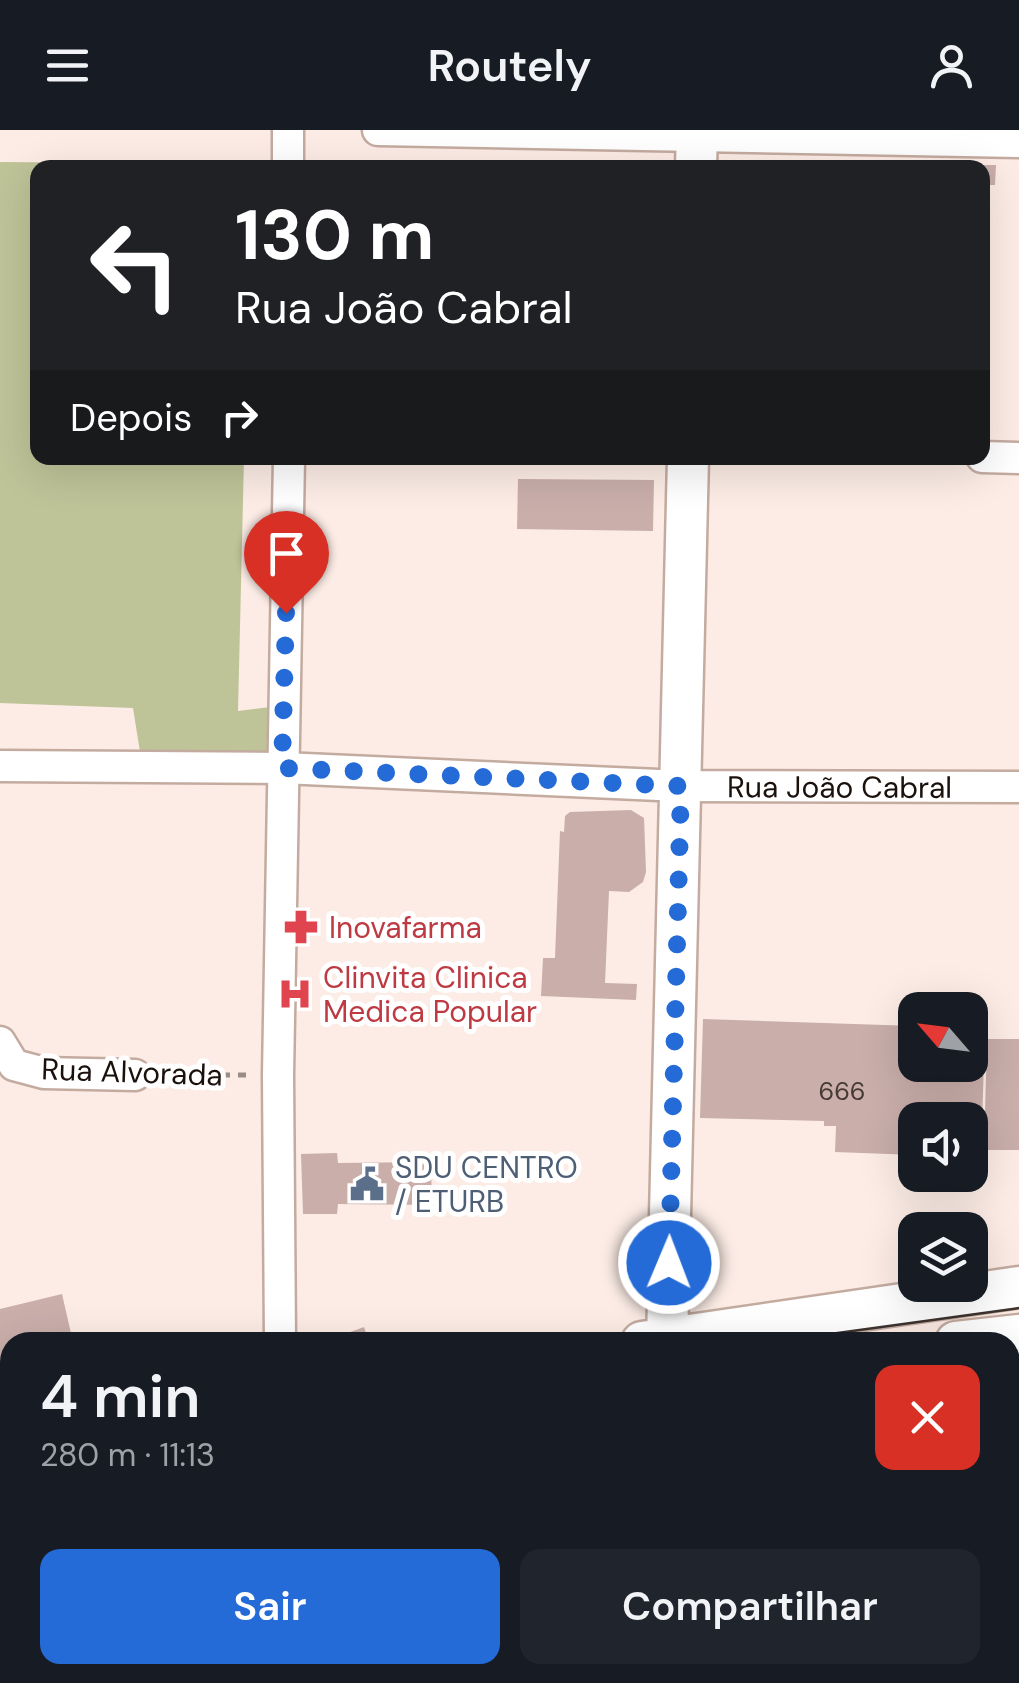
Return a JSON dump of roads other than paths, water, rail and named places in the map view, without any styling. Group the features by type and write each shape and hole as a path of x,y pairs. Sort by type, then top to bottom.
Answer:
{"main road":[{"path":"659,1332 681,786 688,465"},
{"path":"713,1332 1019,1287"}],"street":[{"path":"288,130 288,160"},
{"path":"378,130 697,145 1019,142"},
{"path":"990,458 1019,458"},
{"path":"280,1332 278,1075 289,465"},
{"name":"Rua João Cabral","path":"0,766 282,768 681,786 1019,786"},
{"name":"Rua Alvorada","path":"0,1042 14,1065 44,1073 135,1074"}],"tram line":[{"path":"845,1332 1019,1308"}],"place":[{"name":"Inovafarma","path":"301,927"},
{"name":"Clinvita Clinica Medica Popular","path":"295,994"},
{"name":"SDU CENTRO / ETURB","path":"367,1184"}]}
